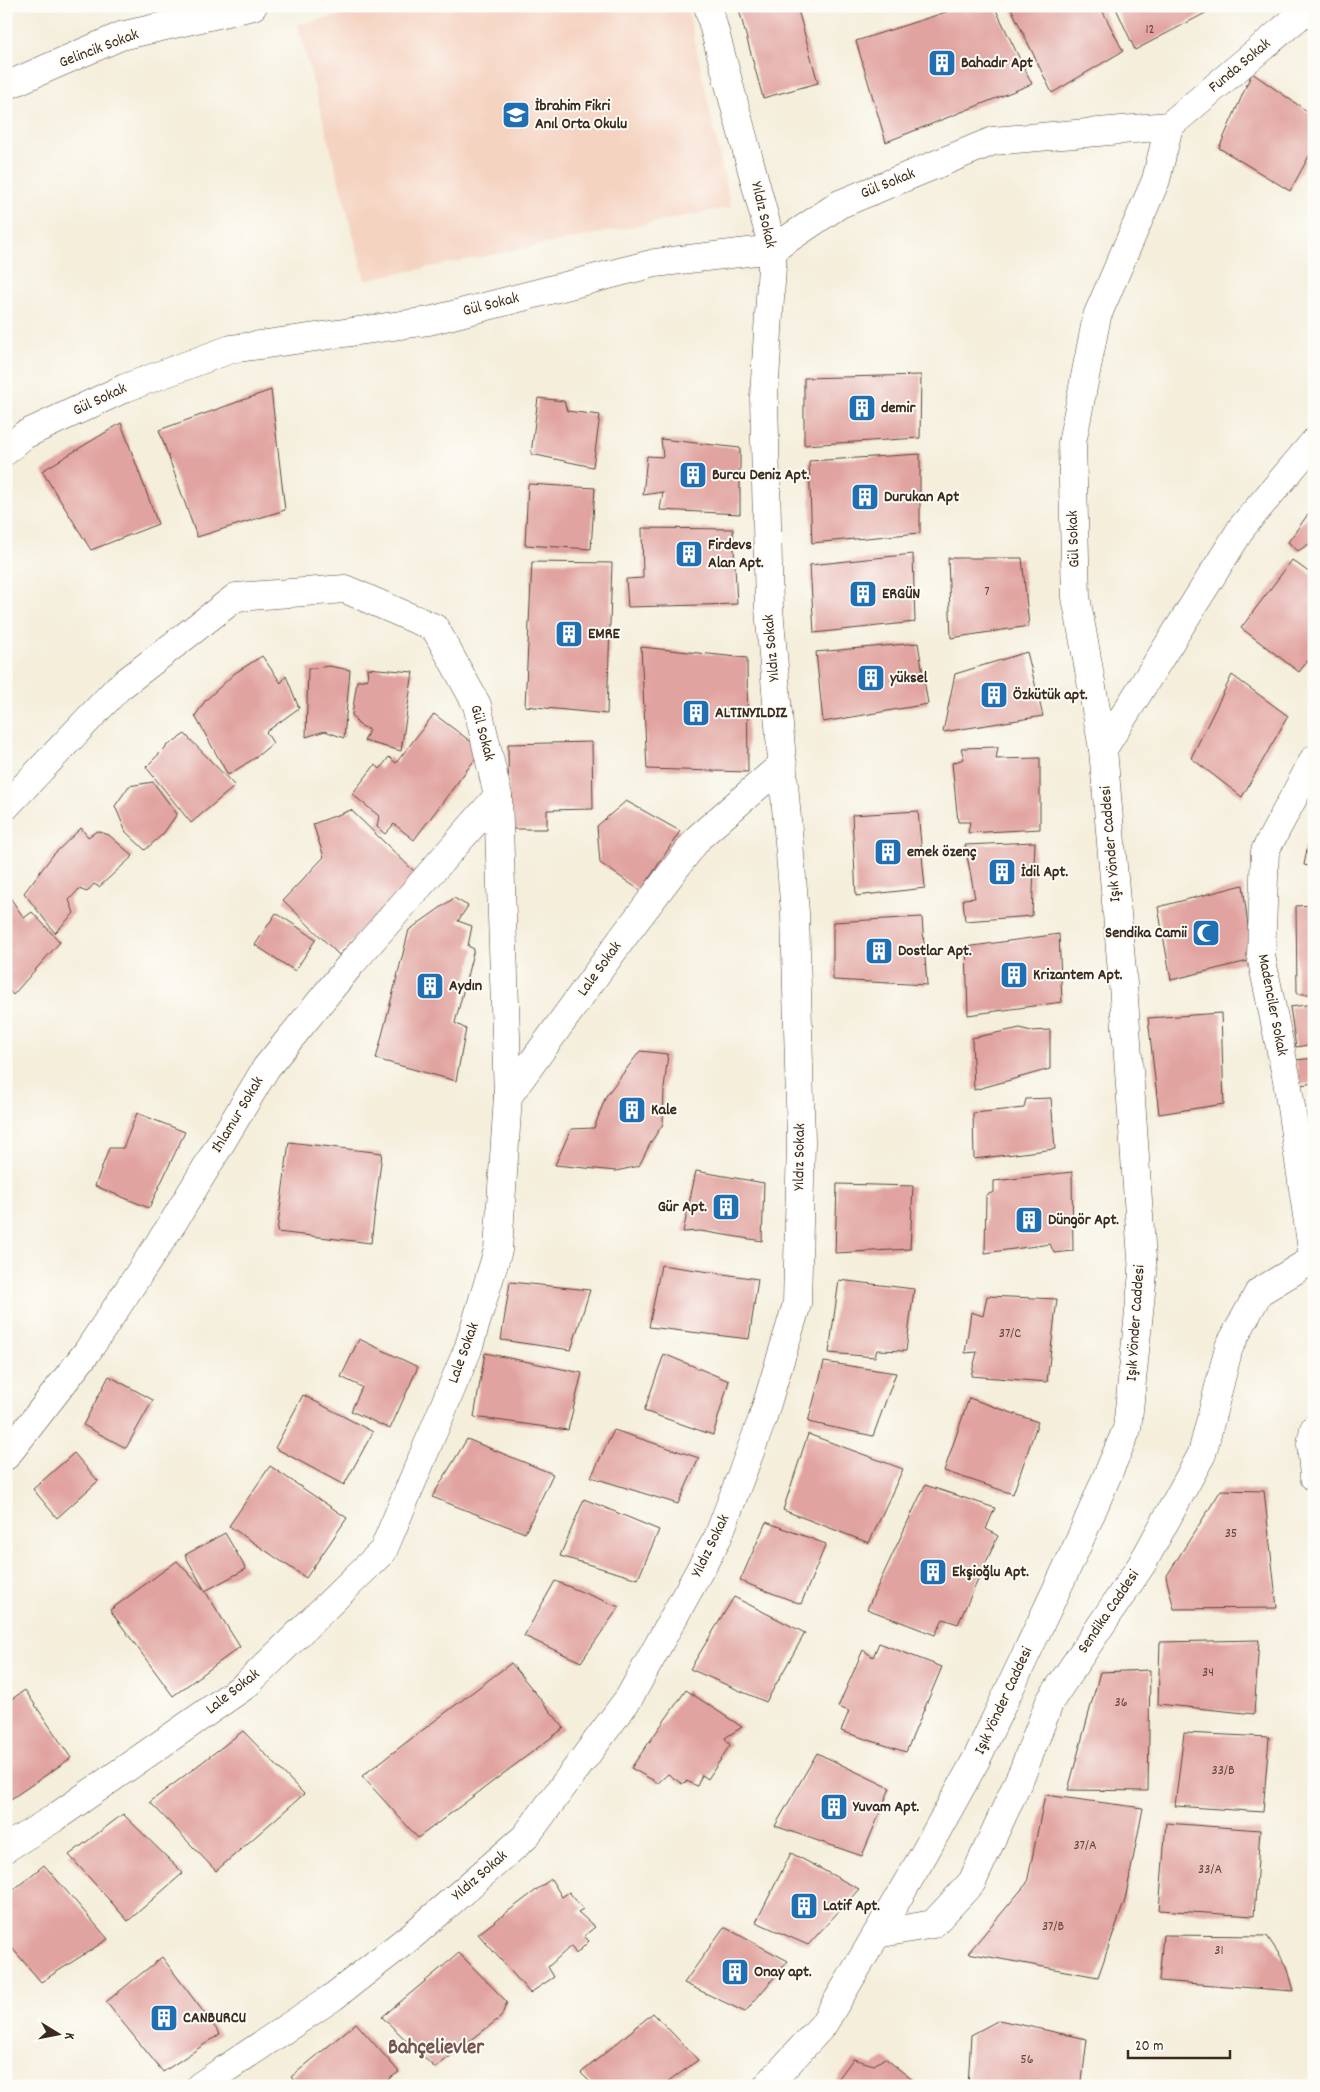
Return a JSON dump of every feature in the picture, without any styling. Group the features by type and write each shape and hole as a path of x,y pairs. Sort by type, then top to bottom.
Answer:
{"street":[{"name":"Gelincik Sokak","path":"6,86 121,36 253,6"},
{"name":"Yıldız Sokak","path":"200,2086 333,1997 414,1934 525,1837 629,1698 718,1536 762,1420 797,1304 801,1141 796,913 768,608 764,397 773,248 708,6"},
{"name":"Funda Sokak","path":"1169,126 1311,6"},
{"name":"Gül Sokak","path":"6,451 24,435 125,388 230,349 429,321 655,263 773,248 840,204 993,141 1169,126 1156,180 1097,316 1072,443 1076,596 1103,749"},
{"path":"1103,749 1243,526 1314,442"},
{"name":"Gül Sokak","path":"6,806 118,688 236,597 345,589 435,628 477,705 498,796 508,1096"},
{"name":"Işık Yönder Caddesi","path":"767,2086 823,2025 924,1854 977,1758 1078,1544 1127,1429 1143,1273 1103,749"},
{"name":"Madenciler Sokak","path":"1313,1262 1287,1080 1261,956 1265,851 1314,759"},
{"name":"Lale Sokak","path":"6,1848 53,1819 246,1685 383,1551 468,1349 498,1250 508,1096 589,983 699,837 782,764"},
{"name":"Ihlamur Sokak","path":"6,1456 87,1352 174,1222 266,1068 351,964 498,796"},
{"name":"Sendika Caddesi","path":"877,1934 933,1924 972,1882 1023,1771 1050,1701 1142,1564 1202,1454 1229,1347 1259,1292 1313,1262"},
{"path":"1314,1429 1311,1444 1314,1477"}],"shaded area":[{"name":"İbrahim Fikri Anıl Orta Okulu","path":"389,6 687,6 731,207 365,280 298,24"}],"building":[{"path":"738,6 797,6 818,83 763,98"},
{"name":"Bahadır Apt","path":"965,6 994,6 1032,84 886,142 856,41"},
{"path":"1010,6 1100,6 1123,51 1052,93"},
{"path":"1115,6 1211,6 1213,9 1135,50"},
{"path":"1252,73 1314,116 1314,147 1290,191 1219,148"},
{"name":"demir","path":"921,375 920,438 804,445 804,378"},
{"path":"271,390 285,510 197,537 159,430"},
{"path":"538,398 564,401 567,411 600,415 593,467 531,454"},
{"path":"121,423 158,524 91,550 42,471"},
{"name":"Burcu Deniz Apt.","path":"661,439 740,448 740,514 660,510 663,492 643,495 647,456 663,457"},
{"name":"Durukan Apt","path":"920,454 920,533 812,543 809,461"},
{"path":"528,484 595,488 591,549 525,545"},
{"path":"1314,506 1314,541 1298,551 1288,542"},
{"name":"Firdevs Alan Apt.","path":"642,528 733,529 737,604 628,607 626,579 643,578"},
{"name":"ERGÜN","path":"913,554 915,622 814,633 810,565"},
{"path":"948,558 1022,558 1029,626 951,638"},
{"path":"1292,560 1314,576 1314,653 1299,672 1241,628"},
{"name":"EMRE","path":"532,562 612,563 607,714 525,706"},
{"name":"yüksel","path":"918,643 928,704 823,722 816,652"},
{"name":"ALTINYILDIZ","path":"641,647 747,658 748,772 647,769"},
{"name":"Özkütük apt.","path":"1027,652 1043,716 943,732 955,674"},
{"path":"262,656 281,683 286,676 299,708 266,732 273,743 255,758 228,775 195,716 205,701 235,673"},
{"path":"329,666 350,670 344,738 325,731 306,737 308,669"},
{"path":"367,668 413,672 401,751 364,741 369,730 358,724 352,715 357,681 368,679"},
{"path":"1232,675 1288,716 1242,797 1191,758"},
{"path":"434,714 482,750 414,840 394,824 385,834 377,827 379,816 352,794 375,765 380,769 389,757 396,763"},
{"path":"185,734 235,786 191,823 146,767 168,745"},
{"path":"592,742 593,809 547,810 547,829 509,829 508,744"},
{"path":"998,747 996,759 1040,758 1040,829 968,833 970,822 958,822 952,763 964,759 961,748"},
{"path":"153,782 177,814 163,834 145,850 126,832 115,806 129,786"},
{"path":"626,801 680,831 641,891 600,863 597,826"},
{"path":"351,810 417,874 339,955 283,900 324,857 313,824"},
{"name":"emek özenç","path":"918,811 925,888 856,896 852,815"},
{"path":"1314,818 1314,867 1304,865"},
{"path":"81,828 88,837 97,831 109,835 133,856 99,887 94,884 87,892 79,889 69,900 74,913 55,933 24,893 53,855"},
{"name":"İdil Apt.","path":"1035,842 1032,916 965,921 963,899 975,898 965,845"},
{"name":"Sendika Camii","path":"1243,885 1252,960 1171,980 1158,907"},
{"path":"9,896 24,918 32,912 60,942 13,995 6,987 6,899"},
{"name":"Aydın","path":"454,898 468,906 458,921 472,926 468,946 474,949 455,1023 466,1029 456,1081 376,1059 409,930"},
{"path":"1314,905 1314,994 1297,994 1296,906"},
{"path":"276,913 316,939 295,971 255,945"},
{"name":"Dostlar Apt.","path":"922,917 927,985 833,980 833,922"},
{"name":"Krizantem Apt.","path":"1059,934 1062,1002 968,1015 966,947"},
{"path":"1314,1004 1314,1044 1296,1047 1290,1007"},
{"path":"1221,1013 1224,1104 1159,1114 1148,1018"},
{"path":"1020,1028 1031,1031 1050,1030 1050,1069 974,1090 972,1038"},
{"name":"Kale","path":"640,1051 668,1054 663,1124 639,1166 616,1171 555,1165 571,1129 594,1128 606,1096"},
{"path":"1314,1058 1314,1083 1300,1085 1296,1060"},
{"path":"1051,1098 1055,1149 974,1159 973,1113 1024,1108 1026,1099"},
{"path":"137,1113 185,1132 149,1208 95,1186 109,1148 123,1148"},
{"path":"289,1142 382,1153 371,1243 277,1232"},
{"name":"Gür Apt.","path":"696,1171 764,1183 762,1241 700,1231 683,1232"},
{"name":"Düngör Apt.","path":"1072,1172 1073,1251 1054,1253 1050,1244 985,1253 986,1195 994,1192 994,1181"},
{"path":"837,1184 913,1186 910,1249 835,1253"},
{"path":"661,1265 758,1279 749,1339 649,1327"},
{"path":"839,1280 914,1289 906,1351 877,1350 875,1357 829,1353"},
{"path":"510,1282 590,1290 571,1350 501,1340"},
{"path":"987,1296 1057,1299 1047,1382 971,1376 977,1352 965,1353 971,1312 983,1316"},
{"path":"359,1339 418,1367 390,1429 351,1411 362,1387 341,1377"},
{"path":"485,1353 582,1373 568,1430 474,1417"},
{"path":"664,1354 729,1381 713,1435 644,1411"},
{"path":"824,1362 896,1373 873,1436 808,1422"},
{"path":"109,1376 153,1400 126,1448 83,1425"},
{"path":"303,1395 373,1432 344,1485 275,1448"},
{"path":"969,1398 1038,1422 1013,1494 944,1471"},
{"path":"614,1430 699,1458 678,1504 591,1477"},
{"path":"808,1434 903,1469 869,1543 783,1510"},
{"path":"467,1439 553,1474 525,1533 432,1497"},
{"path":"74,1453 98,1481 57,1518 33,1489"},
{"path":"270,1466 347,1518 306,1578 229,1526"},
{"name":"Ekşioğlu Apt.","path":"925,1485 995,1508 986,1529 998,1536 958,1624 943,1619 935,1635 867,1609"},
{"path":"1221,1490 1264,1491 1277,1608 1174,1609 1166,1577"},
{"path":"584,1499 659,1530 638,1579 560,1556"},
{"path":"766,1522 826,1544 801,1604 740,1581"},
{"path":"225,1533 246,1569 205,1591 185,1555"},
{"path":"177,1561 205,1591 240,1647 173,1696 110,1610"},
{"path":"555,1581 619,1607 581,1662 524,1636"},
{"path":"734,1597 805,1633 766,1702 690,1669"},
{"path":"1259,1640 1254,1714 1158,1704 1160,1642"},
{"path":"879,1643 942,1667 906,1752 841,1731 849,1711 838,1707 863,1650 873,1657"},
{"path":"511,1663 564,1728 418,1838 362,1776"},
{"path":"1150,1670 1148,1791 1068,1790 1100,1672"},
{"path":"25,1690 71,1758 8,1801 6,1798 6,1703"},
{"path":"686,1690 742,1727 725,1738 730,1745 708,1779 702,1775 697,1786 687,1781 682,1784 668,1774 658,1783 631,1768"},
{"path":"243,1731 304,1794 216,1871 150,1802"},
{"path":"1184,1733 1269,1737 1263,1812 1175,1806"},
{"name":"Yuvam Apt.","path":"817,1753 890,1788 862,1856 775,1826"},
{"path":"1045,1795 1143,1808 1125,1900 1098,1977 968,1953 1027,1883"},
{"path":"123,1814 183,1873 128,1921 69,1855"},
{"path":"1166,1823 1260,1830 1254,1916 1159,1910"},
{"name":"Latif Apt.","path":"791,1853 859,1889 808,1945 756,1922"},
{"path":"44,1865 108,1939 41,1982 6,1941 6,1896"},
{"path":"551,1879 562,1897 569,1892 583,1909 578,1912 595,1927 584,1936 589,1941 576,1954 571,1946 548,1967 554,1977 530,1993 478,1934"},
{"name":"Onay apt.","path":"724,1927 788,1961 745,2012 684,1983"},
{"path":"1163,1935 1267,1936 1287,1966 1294,1991 1159,1981"},
{"path":"459,1953 507,2002 501,2017 435,2068 382,2017"},
{"name":"CANBURCU","path":"162,1957 220,2034 163,2072 106,2002"},
{"path":"653,2013 698,2060 663,2086 594,2086 581,2073"},
{"path":"999,2020 1087,2039 1082,2081 1069,2086 968,2086 971,2035"},
{"path":"356,2023 399,2072 379,2086 299,2086 291,2077"},
{"path":"885,2058 920,2086 833,2086 853,2059 874,2065"}],"place":[{"name":"Bahadır Apt","path":"942,63"},
{"name":"İbrahim Fikri Anıl Orta Okulu","path":"516,115"},
{"name":"demir","path":"862,408"},
{"name":"Burcu Deniz Apt.","path":"693,475"},
{"name":"Durukan Apt","path":"865,497"},
{"name":"Firdevs Alan Apt.","path":"689,554"},
{"name":"ERGÜN","path":"863,594"},
{"name":"EMRE","path":"569,634"},
{"name":"yüksel","path":"871,678"},
{"name":"Özkütük apt.","path":"994,695"},
{"name":"ALTINYILDIZ","path":"696,713"},
{"name":"emek özenç","path":"888,852"},
{"name":"İdil Apt.","path":"1002,872"},
{"name":"Sendika Camii","path":"1206,933"},
{"name":"Dostlar Apt.","path":"879,951"},
{"name":"Krizantem Apt.","path":"1014,975"},
{"name":"Aydın","path":"430,986"},
{"name":"Kale","path":"632,1110"},
{"name":"Gür Apt.","path":"726,1207"},
{"name":"Düngör Apt.","path":"1029,1220"},
{"name":"Ekşioğlu Apt.","path":"933,1572"},
{"name":"Yuvam Apt.","path":"834,1807"},
{"name":"Latif Apt.","path":"804,1906"},
{"name":"Onay apt.","path":"735,1972"},
{"name":"CANBURCU","path":"164,2018"}],"district":[{"name":"Bahçelievler","path":"436,2049"}]}
